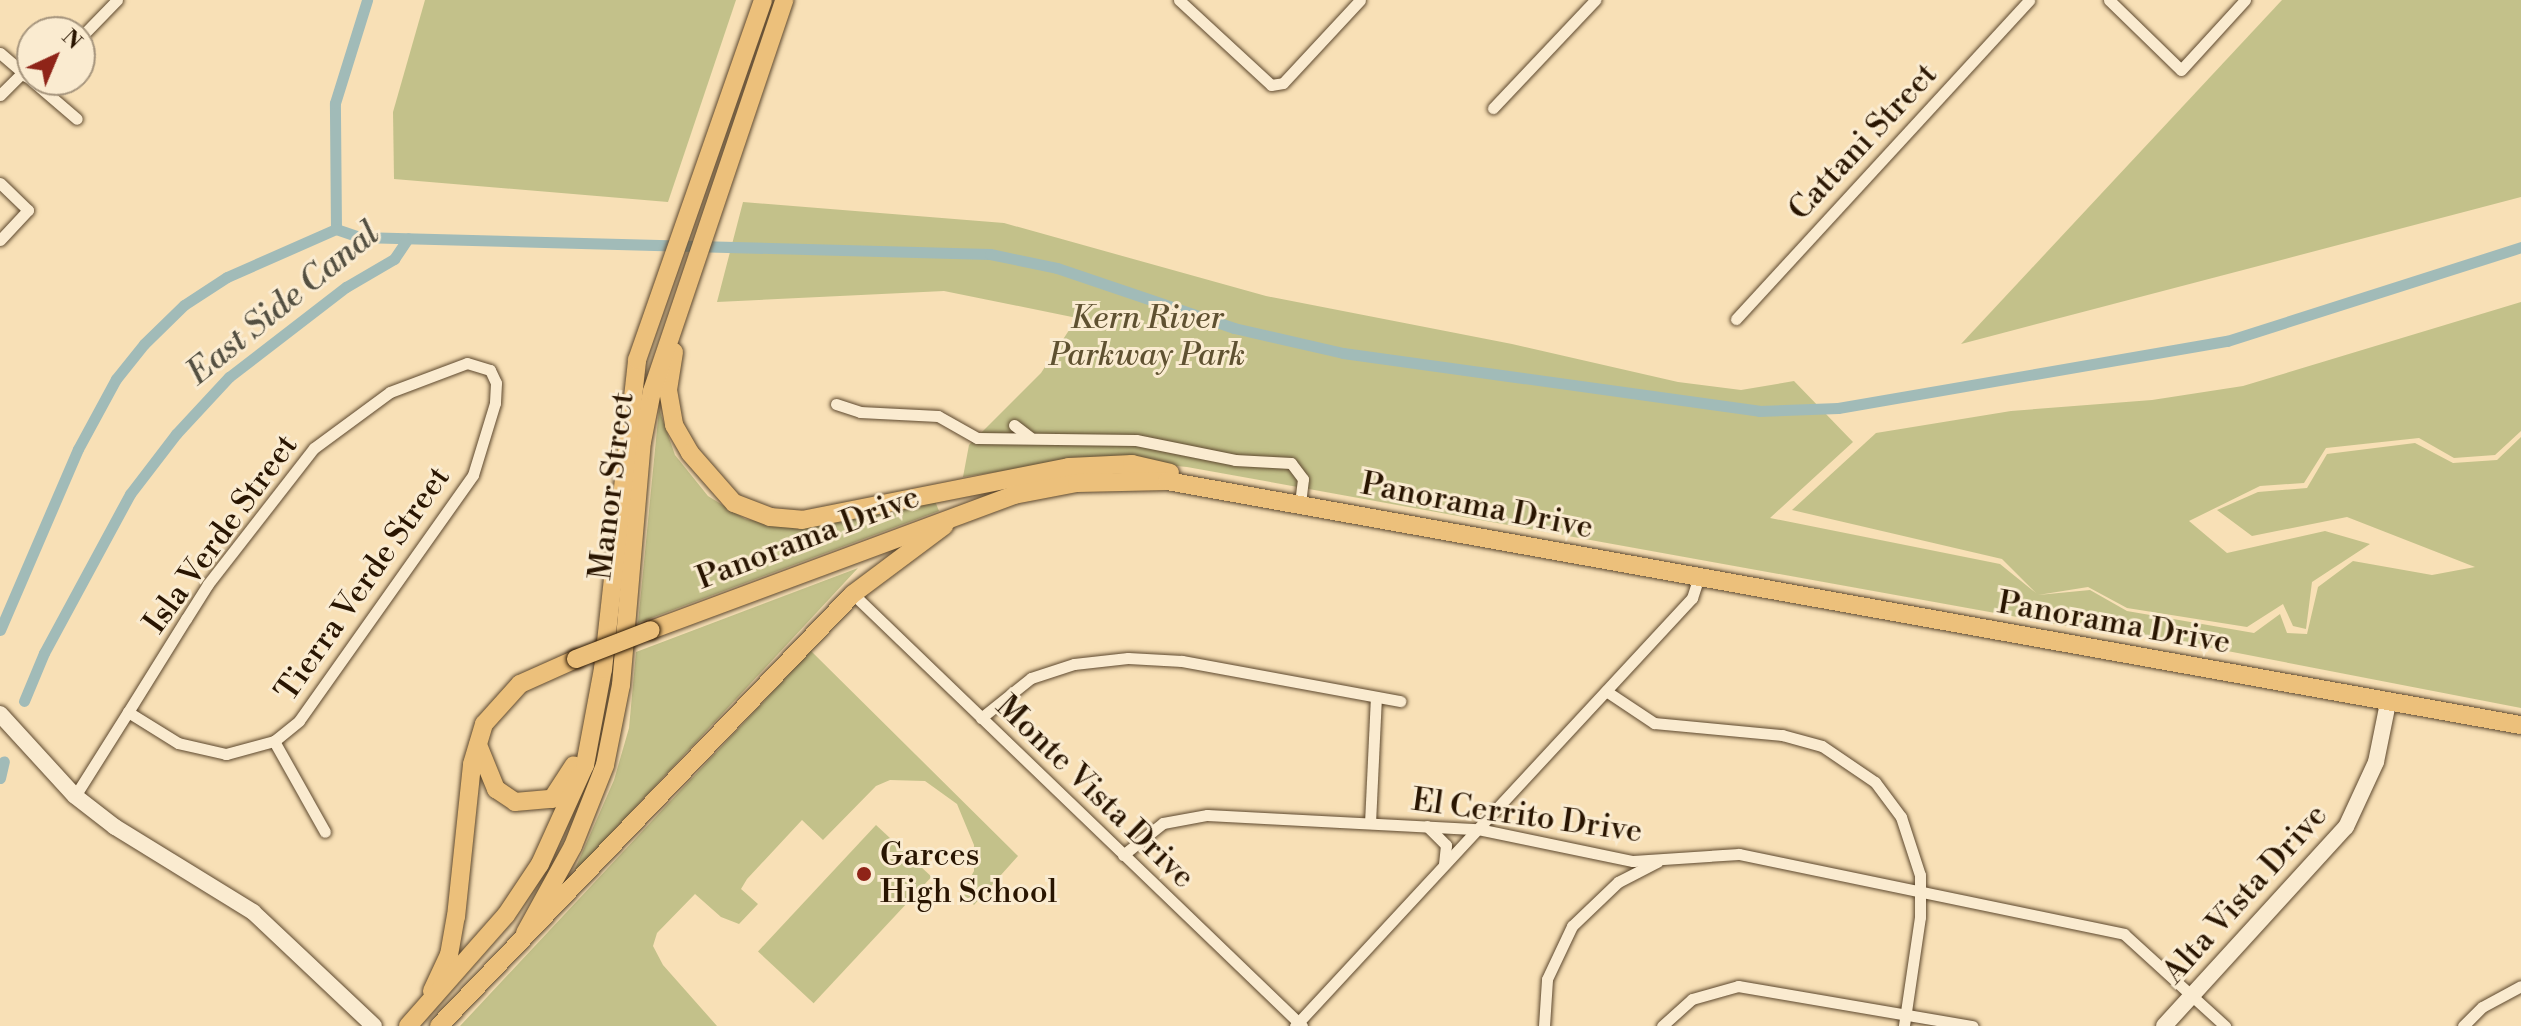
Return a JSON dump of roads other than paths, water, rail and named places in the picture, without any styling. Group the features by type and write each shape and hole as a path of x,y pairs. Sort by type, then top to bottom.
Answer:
{"main road":[{"name":"Manor Street","path":"408,1026 506,915 570,807 595,718 629,397 681,227 763,0"},
{"name":"Manor Street","path":"525,933 573,846 605,765 621,685 642,442 674,325 784,0"},
{"path":"674,325 668,390 674,425 716,488 734,503 770,517 802,520 1069,467 1119,464 1295,501"},
{"name":"Panorama Drive","path":"478,742 494,710 520,684 576,659 966,510 1077,483 1131,481 1187,483 1295,501 1698,579 2521,725"},
{"path":"439,1026 853,594 966,510"},
{"name":"Alta Vista Drive","path":"2164,1026 2346,827 2376,762 2388,703"},
{"path":"0,714 75,796 115,827 253,912 374,1026"},
{"path":"478,742 496,789 515,802 544,803 567,781 595,718"},
{"path":"408,1026 440,980 449,955 478,742"}],"street":[{"path":"96,22 117,0"},
{"path":"1179,0 1264,82 1277,85 1360,0"},
{"path":"1493,108 1595,0"},
{"name":"Cattani Street","path":"1736,319 2029,0"},
{"path":"2109,0 2181,70 2245,0"},
{"path":"0,53 16,67"},
{"path":"50,96 77,119"},
{"path":"0,183 28,210 0,240"},
{"name":"Isla Verde Street","path":"75,796 208,584 314,448 390,392 467,363 490,370 496,388"},
{"name":"Tierra Verde Street","path":"128,712 178,743 210,753 240,752 274,741 307,711 461,496 482,453 496,388"},
{"path":"836,404 860,412 938,416 977,438 1136,440 1235,460 1291,463 1301,472 1295,501"},
{"path":"1014,425 1030,438"},
{"path":"1298,1025 1692,598 1698,579"},
{"name":"Monte Vista Drive","path":"853,594 1298,1025"},
{"path":"981,718 1014,688 1050,671 1128,658 1182,661 1400,701"},
{"path":"1606,691 1654,723 1782,735 1842,756 1875,782 1901,817 1917,856 1921,895 1905,1020"},
{"path":"1370,823 1376,697"},
{"path":"274,741 325,832"},
{"name":"El Cerrito Drive","path":"1123,855 1150,830 1195,815 1478,829 1612,859 1739,854 1921,895 2124,934 2225,1026"},
{"path":"1426,826 1446,845 1443,866"},
{"path":"1544,1026 1547,979 1572,926 1618,882 1673,858"},
{"path":"1662,1026 1692,999 1738,986 1905,1020 1973,1026"},
{"path":"2463,1026 2482,1007 2521,986"}],"waterway":[{"path":"336,229 335,103 367,0"},
{"path":"336,229 359,237 990,254 1057,268 1234,328 1343,353 1759,411 1838,408 2227,341 2521,247"},
{"path":"0,630 78,449 116,379 144,344 184,305 227,277 336,229"},
{"name":"East Side Canal","path":"24,701 44,653 130,494 176,434 229,377 346,287 394,259 408,238"},
{"name":"East Side Canal","path":"0,778 4,761"}],"place":[{"name":"Garces High School","path":"864,874"}],"park label":[{"name":"Kern River Parkway Park","path":"1147,338"}]}
